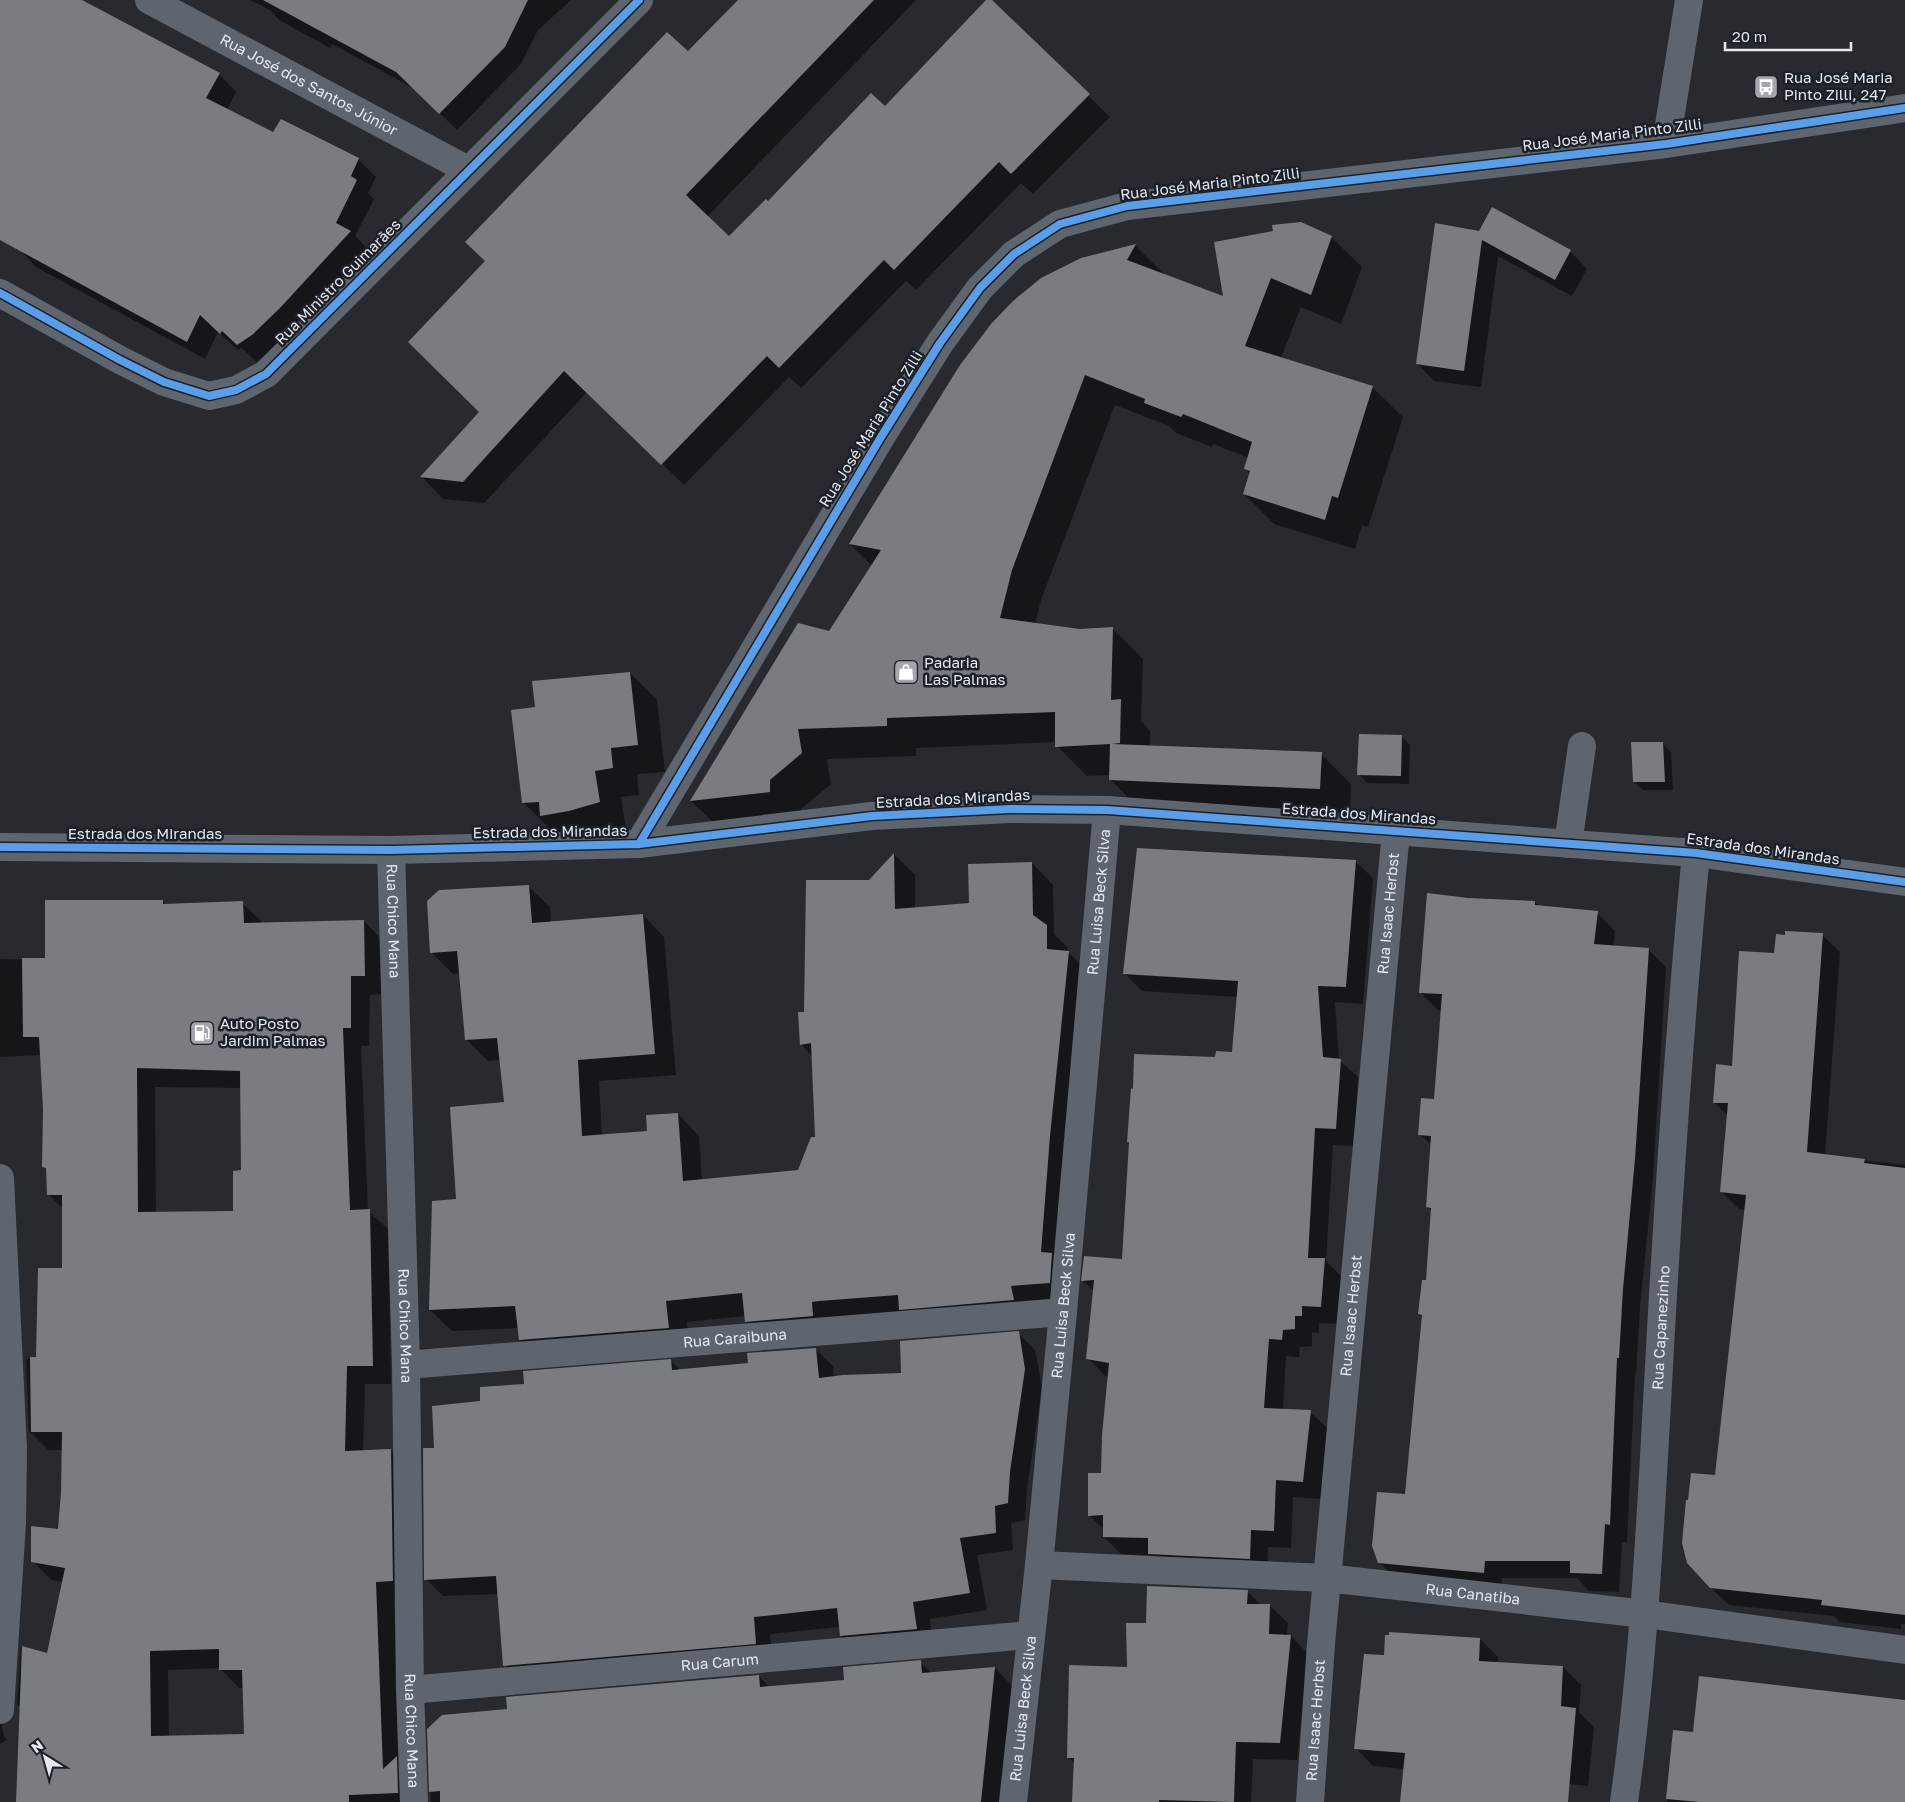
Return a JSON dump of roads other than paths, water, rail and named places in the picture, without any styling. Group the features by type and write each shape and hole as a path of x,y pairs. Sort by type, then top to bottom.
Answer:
{"street":[{"name":"Rua José dos Santos Júnior","path":"149,0 468,170"},
{"name":"Rua Ministro Guimarães","path":"0,293 120,360 164,382 210,396 236,390 266,374 639,0"},
{"path":"1666,144 1689,0"},
{"name":"Rua José Maria Pinto Zilli","path":"639,844 805,562 940,343 980,288 1014,254 1060,224 1127,206 1666,144 1905,108"},
{"path":"1568,844 1582,746"},
{"name":"Estrada dos Mirandas","path":"0,847 391,850 639,844 872,816 1010,809 1107,810 1696,853 1905,882"},
{"name":"Rua Luisa Beck Silva","path":"1013,1802 1039,1565 1063,1312 1107,810"},
{"name":"Rua Isaac Herbst","path":"1310,1802 1320,1644 1396,830"},
{"name":"Rua Chico Mana","path":"391,850 406,1365 410,1690 414,1802"},
{"name":"Rua Capanezinho","path":"1624,1802 1645,1614 1667,1212 1684,978 1696,853"},
{"path":"0,1178 13,1449 9,1581 0,1710"},
{"name":"Rua Caraibuna","path":"406,1365 1063,1312"},
{"name":"Rua Canatiba","path":"1039,1565 1327,1578 1645,1614 1905,1650"},
{"name":"Rua Carum","path":"410,1690 1030,1634"}],"place":[{"name":"Rua José Maria Pinto Zilli, 247","path":"1766,87"},
{"name":"Padaria Las Palmas","path":"906,672"},
{"name":"Auto Posto Jardim Palmas","path":"202,1033"}]}
